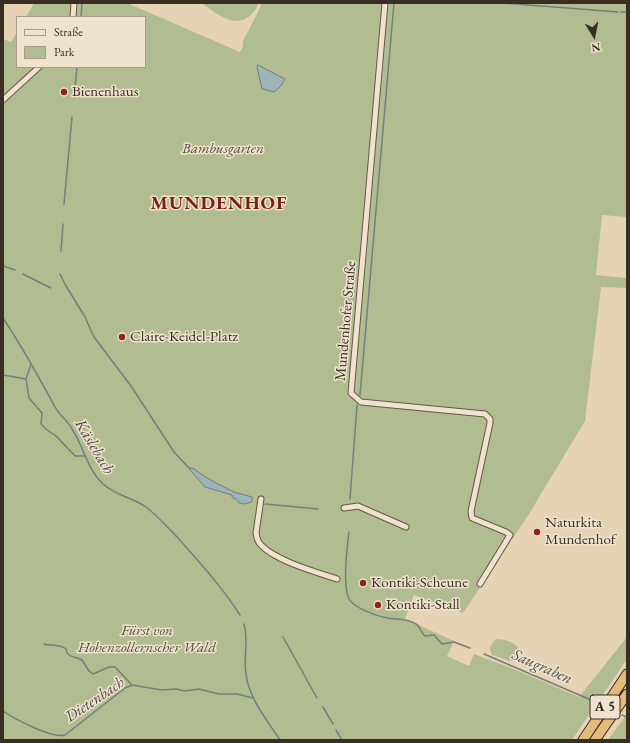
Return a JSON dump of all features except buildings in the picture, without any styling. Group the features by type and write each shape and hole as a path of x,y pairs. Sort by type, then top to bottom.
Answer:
{"highway":[{"name":"A 5","path":"583,740 627,674"},
{"name":"A 5","path":"595,740 627,694"}],"street":[{"path":"73,16 74,3"},
{"name":"Mundenhofer Straße","path":"385,3 351,393 361,402 485,414 490,419 471,511 472,518 510,535 480,584"},
{"path":"3,100 37,68"},
{"path":"261,499 256,533 260,544 270,552 299,566 337,579"},
{"path":"344,508 358,506 406,526"}],"green space":[{"path":"34,3 127,3 240,52 243,46 243,41 260,8 261,3 627,3 627,217 602,215 596,275 627,278 627,288 601,287 585,421 529,514 463,613 414,595 405,619 454,641 447,656 469,666 474,654 579,697 627,637 627,659 572,740 3,740 3,39 11,42 16,34 16,68 146,68 146,16 27,16"},
{"path":"202,3 259,3 253,13 247,18 240,21 232,21 217,14"},
{"path":"496,639 508,641 518,648 514,659 510,661 492,655 490,650 491,646"},
{"path":"627,714 627,740 608,740"}],"water":[{"path":"258,65 285,79 280,87 274,92 262,89 257,67"},
{"path":"190,468 234,492 252,497 252,502 244,504 239,503 232,497 232,495 205,487"}],"waterway":[{"path":"81,16 82,3"},
{"path":"360,395 394,3"},
{"path":"503,3 618,12"},
{"path":"621,12 627,12"},
{"path":"74,98 77,68"},
{"path":"64,204 72,117"},
{"path":"61,251 63,224"},
{"path":"3,266 15,270"},
{"path":"23,274 51,288"},
{"path":"60,274 85,317 94,337 131,386 174,452 190,469"},
{"name":"Käslebach","path":"3,318 55,407 76,436 93,472 108,488 141,504 159,518 211,576 240,615"},
{"path":"31,364 26,379 29,398 42,413 41,424 56,436 75,456 84,456"},
{"path":"3,375 26,379"},
{"path":"350,499 357,405"},
{"path":"265,504 318,509"},
{"path":"349,532 345,576 347,593 352,602 366,611 387,618 413,622 420,628 425,636 434,635 442,644 454,642 470,648"},
{"path":"244,624 246,637 245,668 248,683 259,709 280,740"},
{"path":"283,637 317,698"},
{"path":"44,644 63,647 66,649 68,654 82,660 89,671 93,674 109,667 115,667 132,685"},
{"name":"Saugraben","path":"484,654 591,700"},
{"name":"Dietenbach","path":"3,711 34,728 52,734 65,735 125,688 132,685 162,690 176,689 185,691 199,689 219,694 237,694 253,698"},
{"path":"323,707 333,724"},
{"name":"Saugraben","path":"622,715 627,717"},
{"path":"336,730 342,740"}],"place":[{"name":"Bienenhaus","path":"64,92"},
{"name":"Claire-Keidel-Platz","path":"122,337"},
{"name":"Naturkita Mundenhof","path":"537,532"},
{"name":"Kontiki-Scheune","path":"363,583"},
{"name":"Kontiki-Stall","path":"378,605"}],"district":[{"name":"MUNDENHOF","path":"219,204"}],"park label":[{"name":"Bambusgarten","path":"223,149"},
{"name":"Fürst von Hohenzollernscher Wald","path":"147,640"}]}
